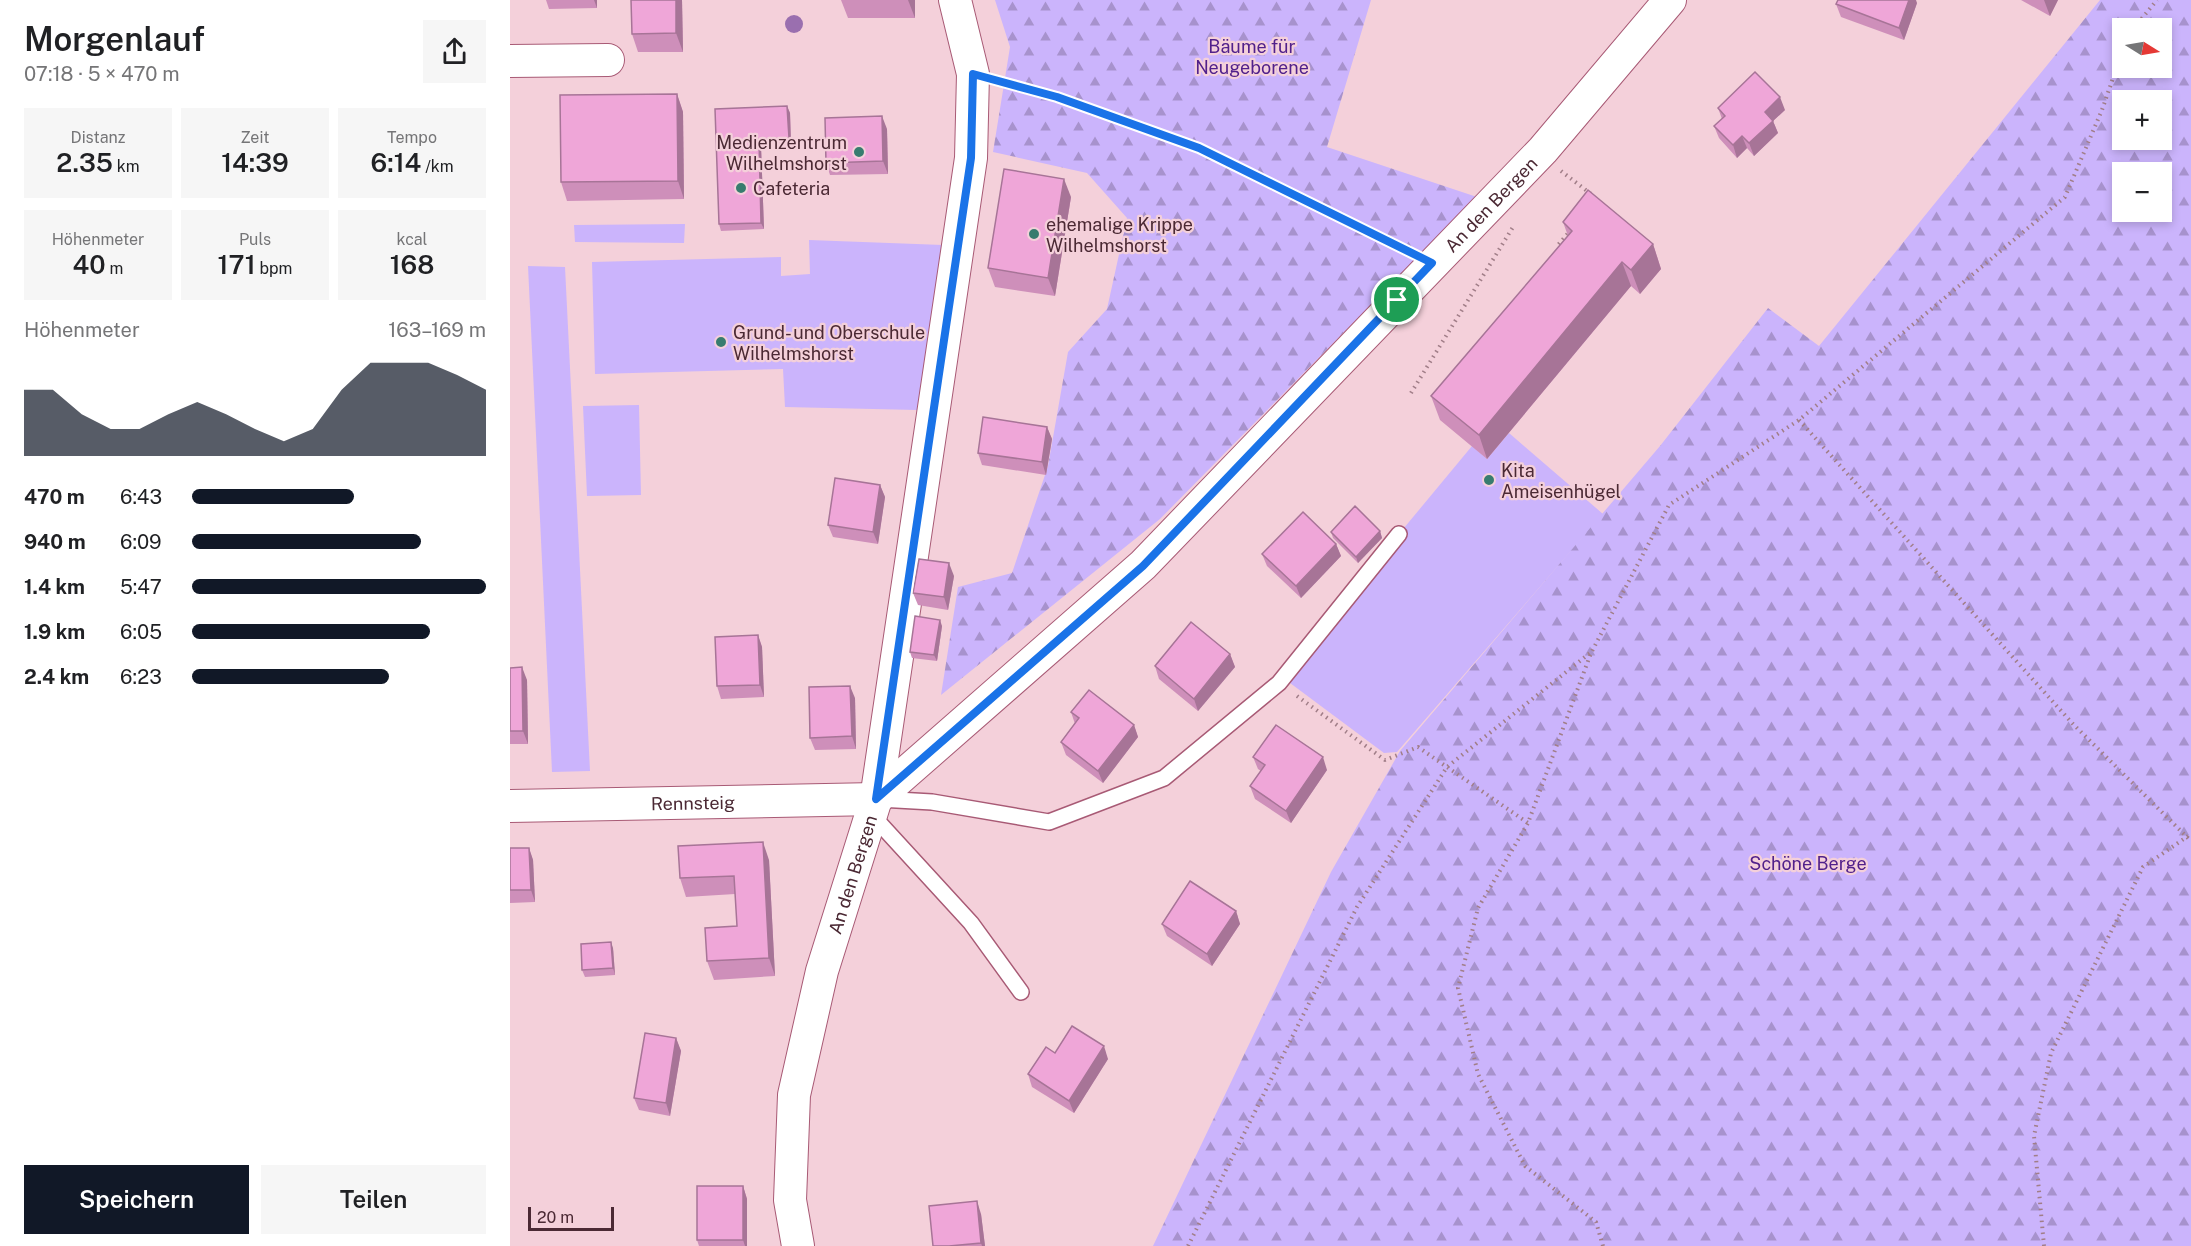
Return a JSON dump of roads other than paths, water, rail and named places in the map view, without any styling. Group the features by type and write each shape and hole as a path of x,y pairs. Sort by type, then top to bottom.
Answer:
{"street":[{"path":"874,807 971,158 973,74 955,0"},
{"name":"An den Bergen","path":"798,1246 790,1200 794,1095 822,971 874,807 1143,566 1542,150 1670,0"},
{"path":"510,61 608,60"},
{"name":"Rennsteig","path":"510,806 874,807"}],"lane":[{"path":"874,807 932,802 1049,822 1164,778 1279,683 1399,534"},
{"path":"874,807 971,923 1021,992"}],"place":[{"name":"Medienzentrum Wilhelmshorst","path":"859,152"},
{"name":"Cafeteria","path":"741,188"},
{"name":"ehemalige Krippe Wilhelmshorst","path":"1034,234"},
{"name":"Grund- und Oberschule Wilhelmshorst","path":"721,342"},
{"name":"Kita Ameisenhügel","path":"1489,480"}],"park label":[{"name":"Bäume für Neugeborene","path":"1252,56"},
{"name":"Schöne Berge","path":"1808,863"}]}
